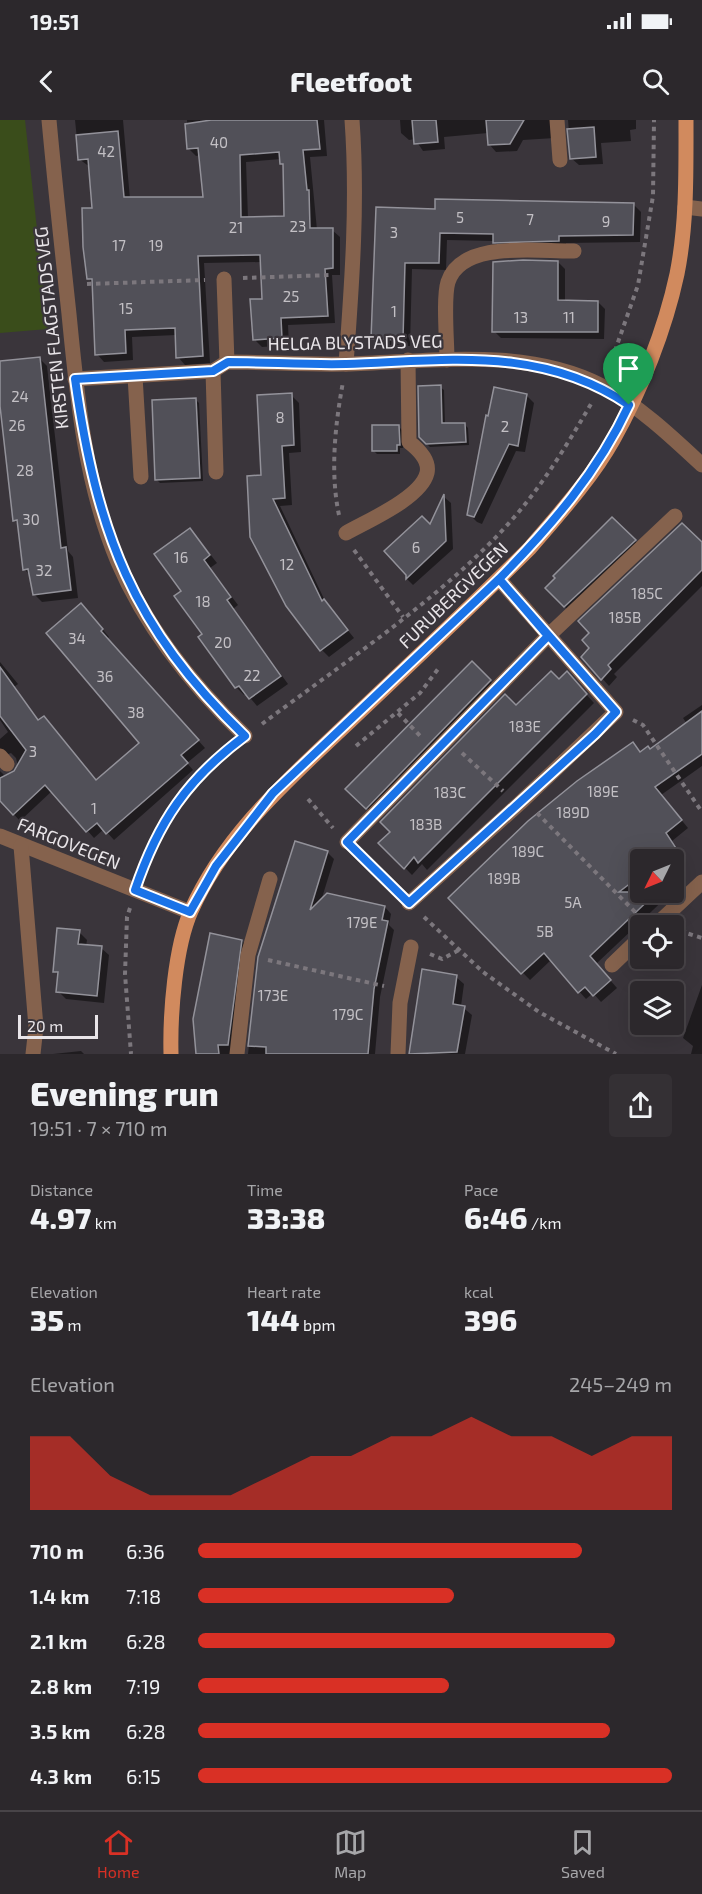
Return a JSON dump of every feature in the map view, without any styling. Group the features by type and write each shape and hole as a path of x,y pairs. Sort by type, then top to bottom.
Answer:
{"main road":[{"name":"FURUBERGVEGEN","path":"171,1054 170,1024 176,971 190,912 216,866 273,793 499,579 560,513 613,440 650,358 674,283 685,207 686,120"}],"street":[{"name":"KIRSTEN FLAGSTADS VEG","path":"49,120 75,379 84,441 96,494 118,562 144,611 173,657 205,697 245,736"},
{"path":"346,364 353,274 356,173 352,120"},
{"path":"557,120 560,160"},
{"path":"685,207 702,209"},
{"path":"447,360 448,284 463,261 484,252 574,251"},
{"path":"75,379 213,371 228,362 224,279"},
{"path":"346,533 386,511 422,483 428,471 425,459 409,442 408,360"},
{"name":"HELGA BLYSTADS VEG","path":"228,362 346,364 447,360 523,363 557,370 602,386 629,405 702,465"},
{"path":"213,371 216,472"},
{"path":"135,375 141,477"},
{"path":"347,842 548,636 675,516"},
{"path":"409,903 616,712 499,579"},
{"name":"FARGOVEGEN","path":"0,836 190,912"},
{"path":"21,846 36,1028 33,1054"},
{"path":"237,1054 248,955 270,879"},
{"path":"667,915 702,882"},
{"path":"398,1054 402,989 411,947"},
{"path":"612,964 630,947"}],"path":[{"path":"131,1054 125,974 127,917 145,862 171,808 214,759 403,617 480,552 526,503 602,386 638,285 653,196 654,120"},
{"path":"346,364 335,455 335,497 354,550 403,617"},
{"path":"616,712 643,725 702,812"},
{"path":"398,713 426,742"},
{"path":"447,739 520,803 538,814 637,915"},
{"path":"308,799 347,842 483,972 539,1012 616,1054"},
{"path":"411,947 442,959 459,950"},
{"path":"248,955 319,973 402,989"}],"green space":[{"path":"0,120 25,120 48,329 0,333"}],"building":[{"path":"211,120 317,120 320,149 303,150 307,190 309,190 310,228 333,228 333,268 325,269 328,316 281,318 282,338 253,340 250,299 262,299 260,255 198,256 203,356 176,358 175,328 125,330 126,353 95,355 92,279 87,279 83,247 82,208 92,208 88,159 78,160 76,135 118,131 124,197 203,197 198,148 187,149 185,124","holes":["279,152 280,164 283,164 284,216 241,217 240,155"]},
{"path":"412,120 436,120 438,142 414,144"},
{"path":"486,120 524,120 510,144 488,145"},
{"path":"594,127 596,157 570,159 567,129"},
{"path":"435,199 634,203 633,235 559,236 559,241 493,243 493,234 440,233 439,263 405,263 403,340 371,339 376,207 435,209"},
{"path":"558,261 558,300 598,301 598,332 492,332 493,262"},
{"path":"40,357 61,548 66,547 71,590 33,595 28,569 23,570 17,520 13,521 0,406 0,361"},
{"path":"441,385 442,423 465,423 466,442 426,444 419,437 418,386"},
{"path":"494,387 527,394 518,446 509,444 474,517 467,515 486,415 488,416"},
{"path":"292,393 294,445 282,446 285,498 273,499 322,601 324,599 348,630 320,651 286,606 250,537 247,476 261,475 257,395"},
{"path":"196,398 200,478 155,480 152,400"},
{"path":"372,425 399,425 400,445 397,445 397,451 372,451"},
{"path":"444,494 446,541 406,579 406,575 384,551 422,516 430,524"},
{"path":"612,517 636,540 564,607 545,588 555,578 553,576"},
{"path":"682,523 702,542 702,570 608,665 611,669 601,680 581,657 589,648 582,640 589,633 578,621"},
{"path":"190,528 210,555 204,560 231,597 227,600 281,676 249,699 239,686 235,688 198,637 202,634 174,596 181,591 154,554"},
{"path":"81,603 103,629 101,631 199,740 181,755 188,763 106,834 97,823 86,832 45,785 13,815 0,801 0,778 14,771 26,750 0,716 0,667 38,720 44,716 96,780 139,743 46,633"},
{"path":"472,661 491,680 366,809 345,789"},
{"path":"551,671 559,679 567,671 587,694 418,863 414,857 404,869 378,843 390,832 380,822 505,694 516,705"},
{"path":"702,711 702,754 655,787 682,820 666,833 676,848 630,849 630,884 619,892 630,892 630,903 645,903 630,915 630,918 590,956 611,980 593,996 585,987 578,993 544,953 521,974 448,898 528,821 577,781 633,742 640,752 648,746 650,749"},
{"path":"295,841 328,851 310,910 327,893 385,906 382,920 388,921 374,989 368,1054 266,1054 266,1047 248,1046 258,957"},
{"path":"57,928 80,930 78,944 102,946 97,996 56,992 58,972 53,972"},
{"path":"210,933 242,940 228,1045 218,1045 219,1054 196,1054 193,1019"},
{"path":"422,969 457,975 453,1004 465,1006 457,1052 409,1054"}],"route":[{"path":"629,405 602,386 557,370 523,363 487,361 408,360 346,364 228,362 213,371 75,379 84,441 96,494 118,562 144,611 173,657 205,697 245,736 214,759 192,781 171,808 145,862 135,890 190,912 216,866 273,793 499,579 548,636 347,842 409,903 595,734 616,712 499,579 530,548 588,476 613,440 629,405"}]}
